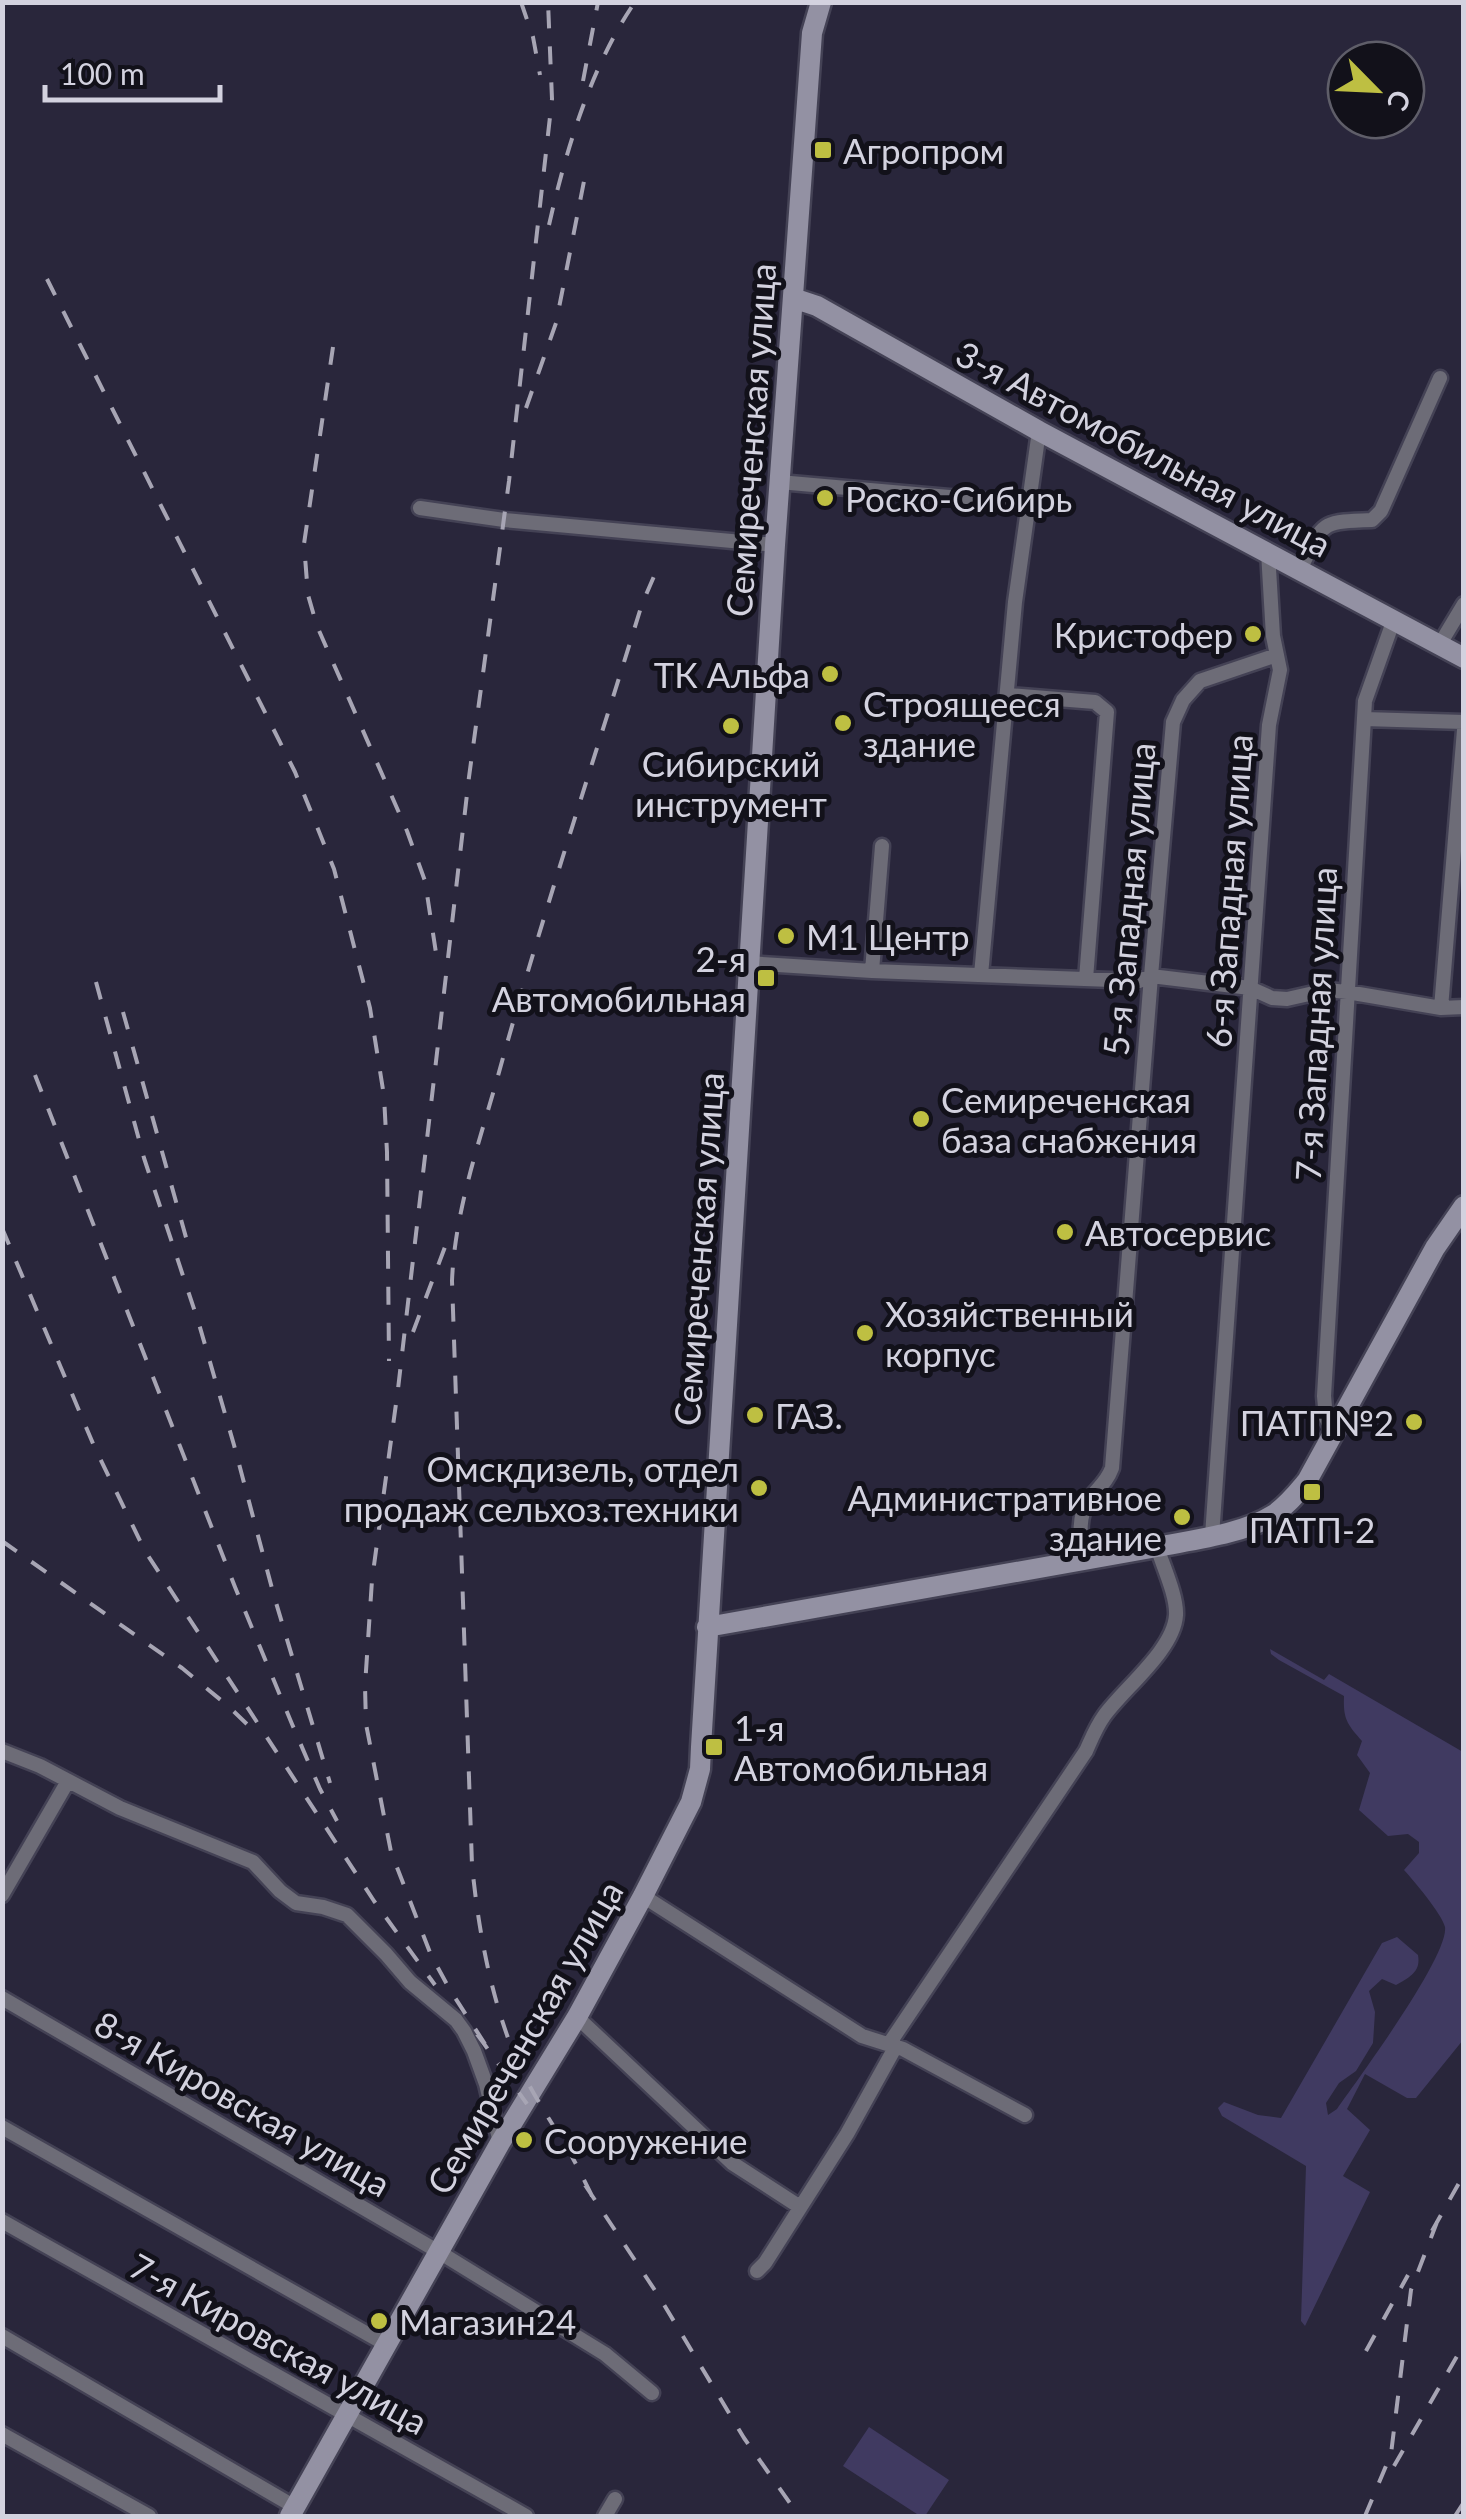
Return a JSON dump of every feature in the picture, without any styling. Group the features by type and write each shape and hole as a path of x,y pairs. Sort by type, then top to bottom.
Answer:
{"main road":[{"name":"Семиреченская улица","path":"293,2512 643,1896 682,1823 696,1784 779,482 812,33 822,2"},
{"name":"3-я Автомобильная улица","path":"793,298 817,306 1039,431 1464,658"},
{"path":"707,1627 1158,1547 1212,1536 1269,1518 1307,1481 1435,1248 1464,1206"}],"street":[{"path":"1300,569 1323,527 1334,521 1372,520 1380,512 1440,378"},
{"path":"981,975 1015,602 1039,431"},
{"path":"779,482 1030,504"},
{"path":"420,508 504,520 775,545"},
{"name":"6-я Западная улица","path":"1212,1536 1269,725 1280,670 1272,636 1268,552"},
{"path":"1440,644 1464,604"},
{"name":"7-я Западная улица","path":"1334,1434 1326,1418 1324,1396 1365,702 1394,619"},
{"name":"5-я Западная улица","path":"1082,1559 1080,1526 1084,1505 1107,1482 1112,1468 1173,722 1183,700 1200,681 1277,655"},
{"path":"1008,695 1095,702 1107,712 1086,979"},
{"path":"1364,720 1464,722"},
{"path":"1441,1008 1464,730"},
{"path":"872,971 882,846"},
{"path":"748,963 1139,981 1150,976 1250,988 1272,998 1287,999 1327,990 1441,1008 1464,1007"},
{"path":"756,2271 847,2134 893,2045 1086,1751 1105,1714 1136,1683 1174,1626 1176,1610 1158,1547"},
{"path":"2,1751 40,1766 120,1808 253,1862 280,1892 296,1903 323,1906 347,1915 410,1982 464,2031 486,2084 500,2143"},
{"path":"2,1895 68,1781"},
{"path":"643,1896 846,2026 893,2045 1024,2116"},
{"name":"8-я Кировская улица","path":"2,1998 439,2252 605,2354 652,2393"},
{"path":"576,2017 732,2163 800,2208"},
{"path":"2,2127 387,2345"},
{"name":"7-я Кировская улица","path":"2,2221 526,2516"},
{"path":"2,2336 293,2512"},
{"path":"2,2434 148,2516"},
{"path":"605,2516 615,2499"}],"shaded area":[{"path":"1270,1649 1324,1680 1329,1674 1463,1752 1463,2040 1416,2098 1407,2098 1365,2074 1347,2109 1370,2130 1343,2176 1370,2192 1305,2326 1301,2321 1306,2166 1222,2116 1218,2108 1224,2102 1258,2115 1281,2118 1382,1943 1397,1937 1418,1955 1418,1966 1396,1985 1382,1979 1369,1991 1375,2012 1373,2043 1356,2071 1339,2083 1326,2103 1328,2115 1337,2109 1418,1989 1433,1963 1445,1927 1404,1870 1419,1853 1419,1842 1408,1834 1388,1836 1359,1810 1370,1773 1357,1755 1362,1741 1347,1721 1344,1696 1279,1660"},
{"path":"869,2427 949,2480 925,2516 843,2466"}],"railway":[{"path":"521,2 540,75"},
{"path":"485,2044 431,1955 391,1852 366,1724 365,1686 372,1580 469,777 509,481 552,99 548,2"},
{"path":"583,81 598,2"},
{"path":"549,225 582,109 605,53 635,2"},
{"path":"526,408 556,323 586,171"},
{"path":"47,279 295,772 334,869 370,1008 384,1096 389,1361"},
{"path":"333,347 304,544 308,595 317,626 425,881 438,966"},
{"path":"592,2196 511,2046 491,1979 478,1911 472,1865 452,1281 458,1226 478,1145 552,891 642,604 655,574"},
{"path":"96,982 144,1158 199,1324 330,1783"},
{"path":"123,1012 187,1241"},
{"path":"35,1075 235,1587 337,1821"},
{"path":"2,1228 94,1446 145,1551 374,1901 435,1985"},
{"path":"413,1332 448,1239"},
{"path":"2,1541 182,1668 250,1727"},
{"path":"477,2034 527,2104"},
{"path":"1432,2231 1464,2174"},
{"path":"585,2185 660,2298 744,2438 799,2516"},
{"path":"1365,2516 1391,2454 1411,2290 1437,2222"},
{"path":"1366,2351 1408,2275"},
{"path":"1394,2466 1464,2344"},
{"path":"1455,2516 1464,2502"}],"place":[{"name":"Агропром","path":"823,150"},
{"name":"Роско-Сибирь","path":"825,498"},
{"name":"Кристофер","path":"1253,634"},
{"name":"ТК Альфа","path":"830,674"},
{"name":"Строящееся здание","path":"843,723"},
{"name":"Сибирский инструмент","path":"731,726"},
{"name":"М1 Центр","path":"786,936"},
{"name":"2-я Автомобильная","path":"766,978"},
{"name":"Семиреченская база снабжения","path":"921,1119"},
{"name":"Автосервис","path":"1065,1232"},
{"name":"Хозяйственный корпус","path":"865,1333"},
{"name":"ГАЗ.","path":"755,1415"},
{"name":"ПАТП№2","path":"1414,1422"},
{"name":"Омскдизель, отдел продаж сельхоз.техники","path":"759,1488"},
{"name":"ПАТП-2","path":"1312,1492"},
{"name":"Административное здание","path":"1182,1517"},
{"name":"1-я Автомобильная","path":"714,1747"},
{"name":"Сооружение","path":"524,2140"},
{"name":"Магазин24","path":"379,2321"}]}
